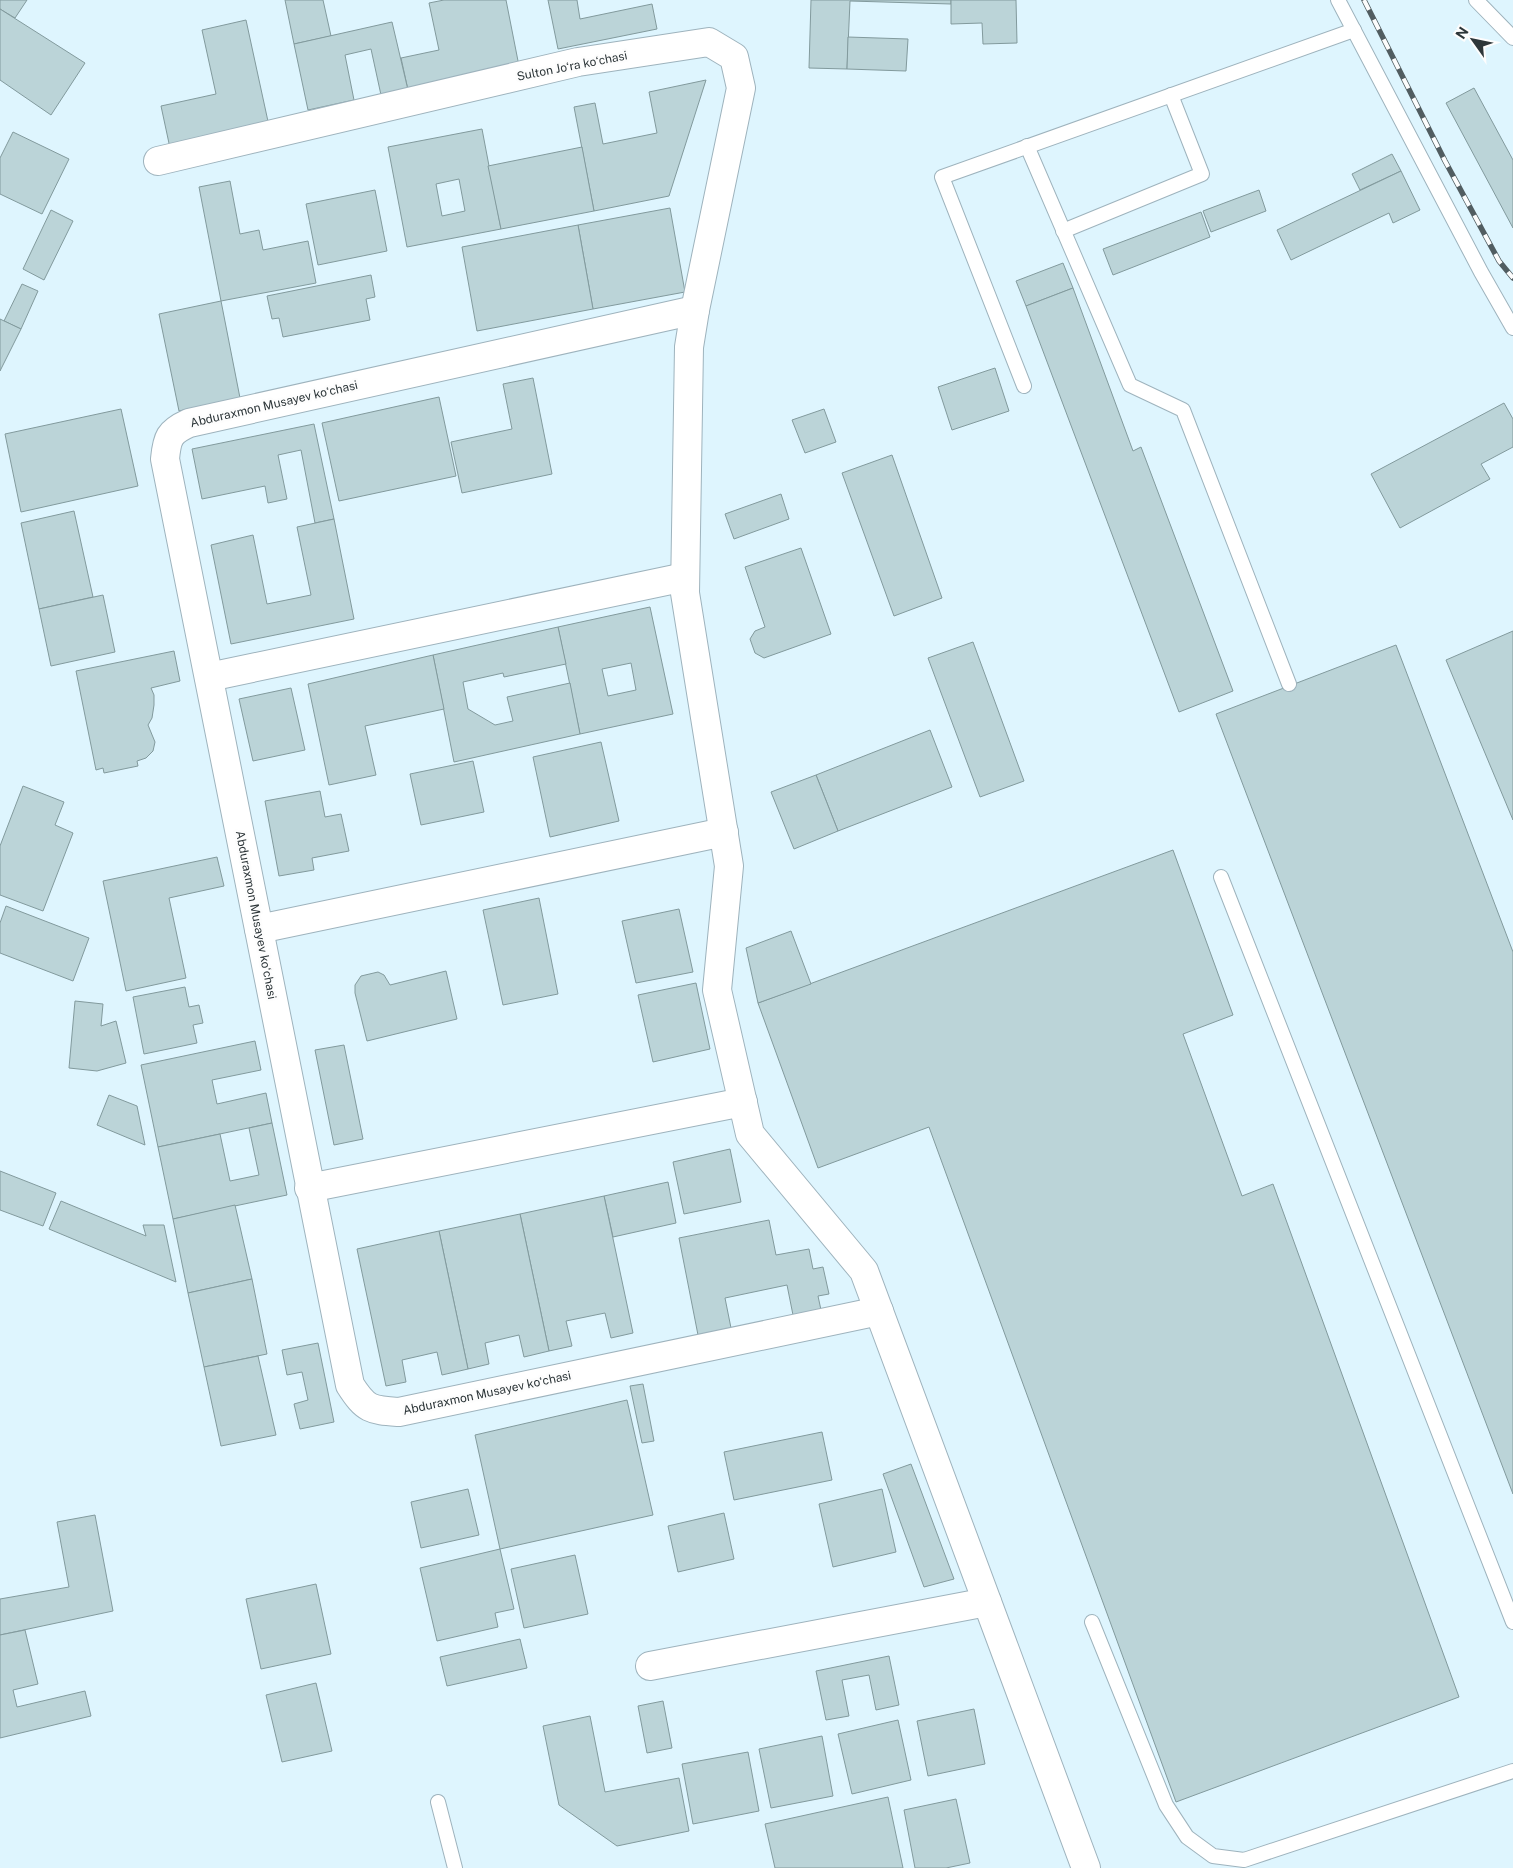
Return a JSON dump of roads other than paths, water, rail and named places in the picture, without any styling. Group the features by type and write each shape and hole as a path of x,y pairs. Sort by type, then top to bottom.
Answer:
{"street":[{"name":"Sulton Joʻra koʻchasi","path":"158,161 578,62 709,42 734,58 741,88 689,346 685,593 730,866 717,990 750,1134 864,1271 1086,1868"},
{"name":"Abduraxmon Musayev koʻchasi","path":"695,310 189,423 175,430 166,443 165,459 309,1188 350,1385 360,1402 376,1411 399,1412 880,1311"},
{"path":"209,677 685,577"},
{"path":"259,929 724,832"},
{"path":"309,1188 743,1102"},
{"path":"650,1666 987,1602"}],"lane":[{"path":"1338,0 1481,272 1513,328"},
{"path":"1476,0 1513,38"},
{"path":"1024,386 942,177 1354,30"},
{"path":"1063,231 1202,174 1171,95"},
{"path":"1027,146 1130,385 1183,410 1289,684"},
{"path":"1221,877 1513,1622"},
{"path":"1092,1622 1166,1805 1187,1837 1213,1856 1244,1860 1513,1771"},
{"path":"438,1802 455,1868"}],"railway":[{"path":"1364,0 1445,161 1499,261 1513,278"}]}
